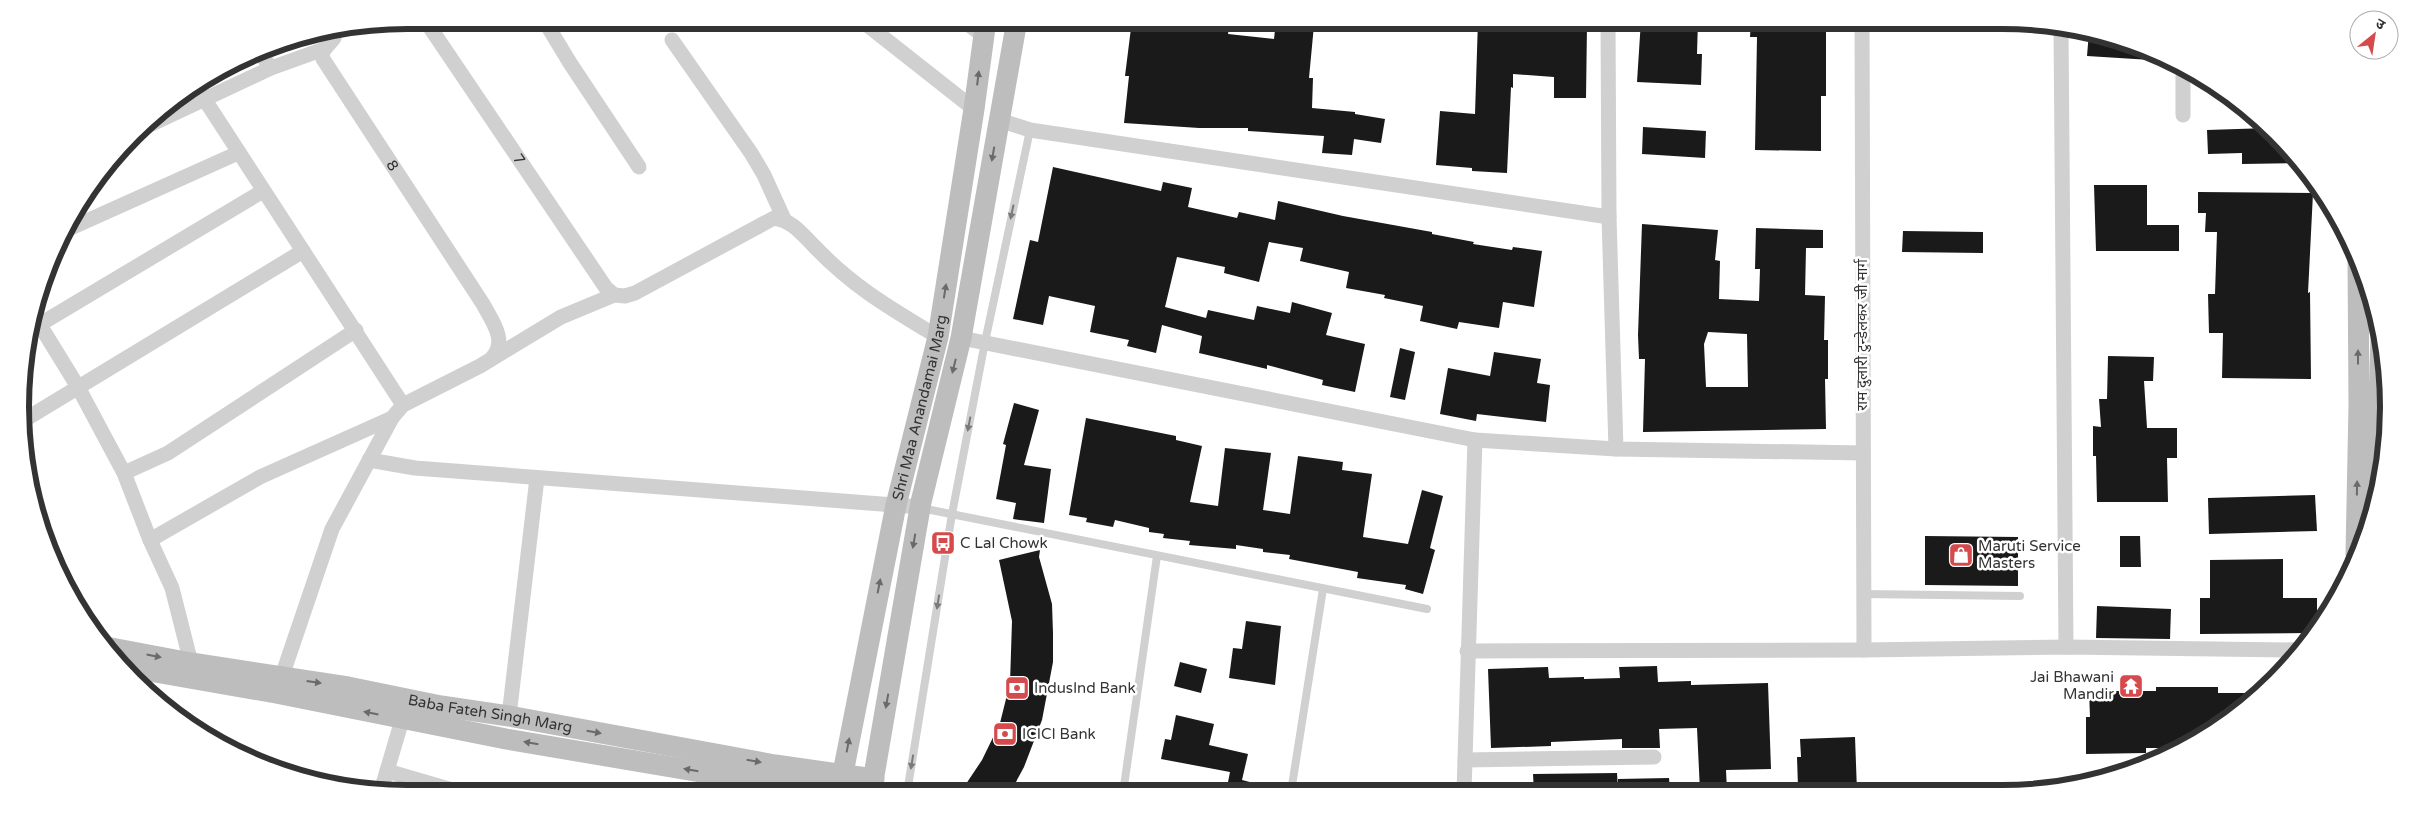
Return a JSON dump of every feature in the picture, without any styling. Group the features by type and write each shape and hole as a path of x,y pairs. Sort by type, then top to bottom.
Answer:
{"street":[{"name":"7","path":"431,29 606,288 614,295"},
{"path":"549,29 639,166"},
{"path":"872,29 974,109"},
{"name":"Shri Maa Anandamai Marg","path":"840,784 896,504 938,337 985,29"},
{"name":"Shri Maa Anandamai Marg","path":"873,785 920,508 961,338 1015,29"},
{"path":"1608,29 1609,217 1616,449"},
{"name":"राम दुलारी टुन्डेलकर जी मार्ग","path":"1862,29 1864,650"},
{"path":"2061,34 2066,647"},
{"path":"162,120 272,68 324,49 334,36"},
{"path":"672,40 751,153 764,175 784,219"},
{"name":"8","path":"324,49 322,52 323,59 483,304 500,339 498,351 491,359"},
{"path":"264,57 272,68"},
{"path":"2183,75 2183,115"},
{"path":"205,100 403,405"},
{"path":"999,120 1030,130 1609,217"},
{"path":"75,226 238,153"},
{"path":"39,321 263,191"},
{"path":"279,685 332,529 392,418 403,405 491,359 560,318 614,295 625,296 635,293 774,218 784,219 791,223 824,257 866,293 938,337"},
{"path":"29,417 303,251"},
{"path":"2362,291 2375,406"},
{"path":"38,326 78,387 124,473 150,540 172,588 191,671"},
{"path":"124,473 168,453 356,330"},
{"path":"961,338 1475,440 1616,449 1863,453"},
{"path":"2375,466 2375,406 2378,375"},
{"path":"150,540 260,477 392,418"},
{"path":"2360,530 2375,430"},
{"path":"1464,785 1475,440"},
{"path":"369,460 415,468 896,504 920,508"},
{"path":"509,716 537,478"},
{"path":"1467,651 1864,650 2066,647 2291,650"},
{"name":"Baba Fateh Singh Marg","path":"118,650 191,671"},
{"name":"Baba Fateh Singh Marg","path":"133,667 191,671 279,685 803,785"},
{"path":"383,784 405,709"},
{"name":"Baba Fateh Singh Marg","path":"405,709 509,716 804,785"},
{"path":"1465,760 1654,757"},
{"path":"387,771 435,785"},
{"name":"Baba Fateh Singh Marg","path":"840,784 856,785"}],"lane":[{"path":"908,785 952,514 984,342 1030,130"},
{"path":"920,508 1427,609"},
{"path":"1124,785 1157,556"},
{"path":"1292,785 1323,589"},
{"path":"1863,594 2020,596"}],"building":[{"path":"1131,29 1229,29 1228,34 1274,39 1275,29 1314,29 1309,78 1313,78 1312,108 1355,112 1355,114 1385,119 1381,143 1354,139 1352,155 1322,153 1324,136 1248,131 1248,128 1199,128 1124,123 1129,76 1125,76"},
{"path":"1478,29 1587,29 1586,98 1554,98 1554,77 1513,74 1507,173 1472,171 1472,168 1436,165 1440,111 1475,114"},
{"path":"1640,29 1698,29 1697,54 1702,54 1701,85 1637,82"},
{"path":"1750,29 1826,29 1826,96 1821,96 1821,151 1755,150 1757,37 1750,37"},
{"path":"2088,39 2124,49 2151,60 2087,56"},
{"path":"1643,127 1706,131 1705,158 1642,154"},
{"path":"2257,128 2290,163 2242,164 2242,153 2208,154 2207,130"},
{"path":"1053,167 1161,191 1163,182 1192,188 1188,207 1237,218 1239,212 1275,220 1278,201 1343,216 1432,232 1432,234 1474,242 1473,244 1512,250 1513,247 1542,251 1534,307 1503,302 1499,328 1459,322 1457,329 1420,321 1423,306 1384,298 1385,295 1346,288 1349,272 1300,261 1303,248 1269,242 1259,282 1224,273 1225,267 1177,257 1165,307 1206,318 1208,310 1254,320 1257,306 1290,313 1292,302 1332,313 1326,335 1365,344 1355,392 1322,385 1323,380 1267,365 1267,369 1199,353 1202,336 1162,325 1156,353 1127,346 1129,340 1090,332 1095,306 1049,296 1043,325 1013,319 1030,240 1038,242"},
{"path":"2094,185 2147,185 2147,225 2179,225 2179,251 2096,251"},
{"path":"2198,192 2313,193 2308,293 2310,292 2311,379 2222,378 2223,333 2209,333 2208,294 2215,294 2217,232 2205,232 2206,213 2198,213"},
{"path":"1642,224 1718,230 1715,260 1720,261 1719,299 1759,301 1760,269 1755,269 1756,228 1823,230 1823,248 1806,248 1805,295 1825,296 1824,340 1828,340 1828,379 1825,379 1826,429 1643,432 1645,359 1639,359 1638,335","holes":["1708,332 1747,334 1748,387 1706,387 1704,344"]},
{"path":"1903,231 1983,232 1983,253 1902,252"},
{"path":"1400,348 1415,352 1405,400 1390,397"},
{"path":"1494,352 1541,359 1537,383 1550,385 1546,422 1477,414 1476,421 1440,414 1448,368 1490,376"},
{"path":"2108,356 2154,357 2153,381 2144,381 2147,428 2177,428 2177,458 2167,458 2168,502 2097,502 2096,456 2093,456 2093,426 2101,427 2099,399 2107,399"},
{"path":"1014,403 1039,410 1024,465 1051,469 1044,523 1013,519 1016,503 996,499 1006,445 1003,444"},
{"path":"1086,418 1176,436 1176,440 1202,446 1190,502 1218,506 1225,448 1271,453 1263,510 1290,514 1298,456 1343,462 1342,470 1372,474 1363,537 1408,544 1422,490 1443,496 1430,548 1435,550 1423,594 1405,589 1406,585 1357,578 1358,572 1289,559 1290,555 1263,552 1263,549 1236,545 1236,549 1189,545 1190,541 1163,538 1164,534 1149,532 1149,528 1115,520 1113,527 1086,522 1087,518 1069,515"},
{"path":"2315,495 2317,531 2209,534 2208,498"},
{"path":"1925,536 2018,537 2018,586 1925,585"},
{"path":"2120,536 2140,536 2141,567 2120,567"},
{"path":"1040,550 1039,557 1052,604 1053,662 1042,720 1024,767 1014,785 965,785 982,760 1000,723 1010,683 1012,621 999,560"},
{"path":"2283,559 2283,598 2317,598 2317,617 2305,633 2200,634 2200,598 2210,598 2210,560"},
{"path":"2097,606 2171,609 2170,639 2096,638"},
{"path":"1246,621 1281,626 1275,685 1229,678 1233,648 1242,649"},
{"path":"1180,662 1207,669 1201,693 1174,686"},
{"path":"1657,666 1658,682 1691,681 1691,685 1768,683 1771,769 1726,770 1727,785 1700,785 1697,728 1659,729 1660,748 1622,748 1622,739 1551,742 1551,746 1491,748 1488,669 1548,667 1549,678 1584,677 1584,679 1620,678 1619,667"},
{"path":"2156,687 2218,687 2218,693 2249,693 2212,722 2165,748 2146,748 2146,753 2086,754 2086,717 2090,717 2089,691 2156,691"},
{"path":"1176,715 1214,724 1209,745 1248,754 1242,780 1261,785 1227,785 1230,772 1161,759 1165,739 1171,740"},
{"path":"1855,737 1857,785 1798,785 1797,757 1801,757 1800,739"},
{"path":"1617,773 1618,785 1534,785 1533,774"},
{"path":"1669,778 1670,785 1618,785 1618,779"}],"place":[{"name":"C Lal Chowk","path":"943,543"},
{"name":"Maruti Service Masters","path":"1961,555"},
{"name":"Jai Bhawani Mandir","path":"2131,686"},
{"name":"IndusInd Bank","path":"1017,688"},
{"name":"ICICI Bank","path":"1005,734"}]}
